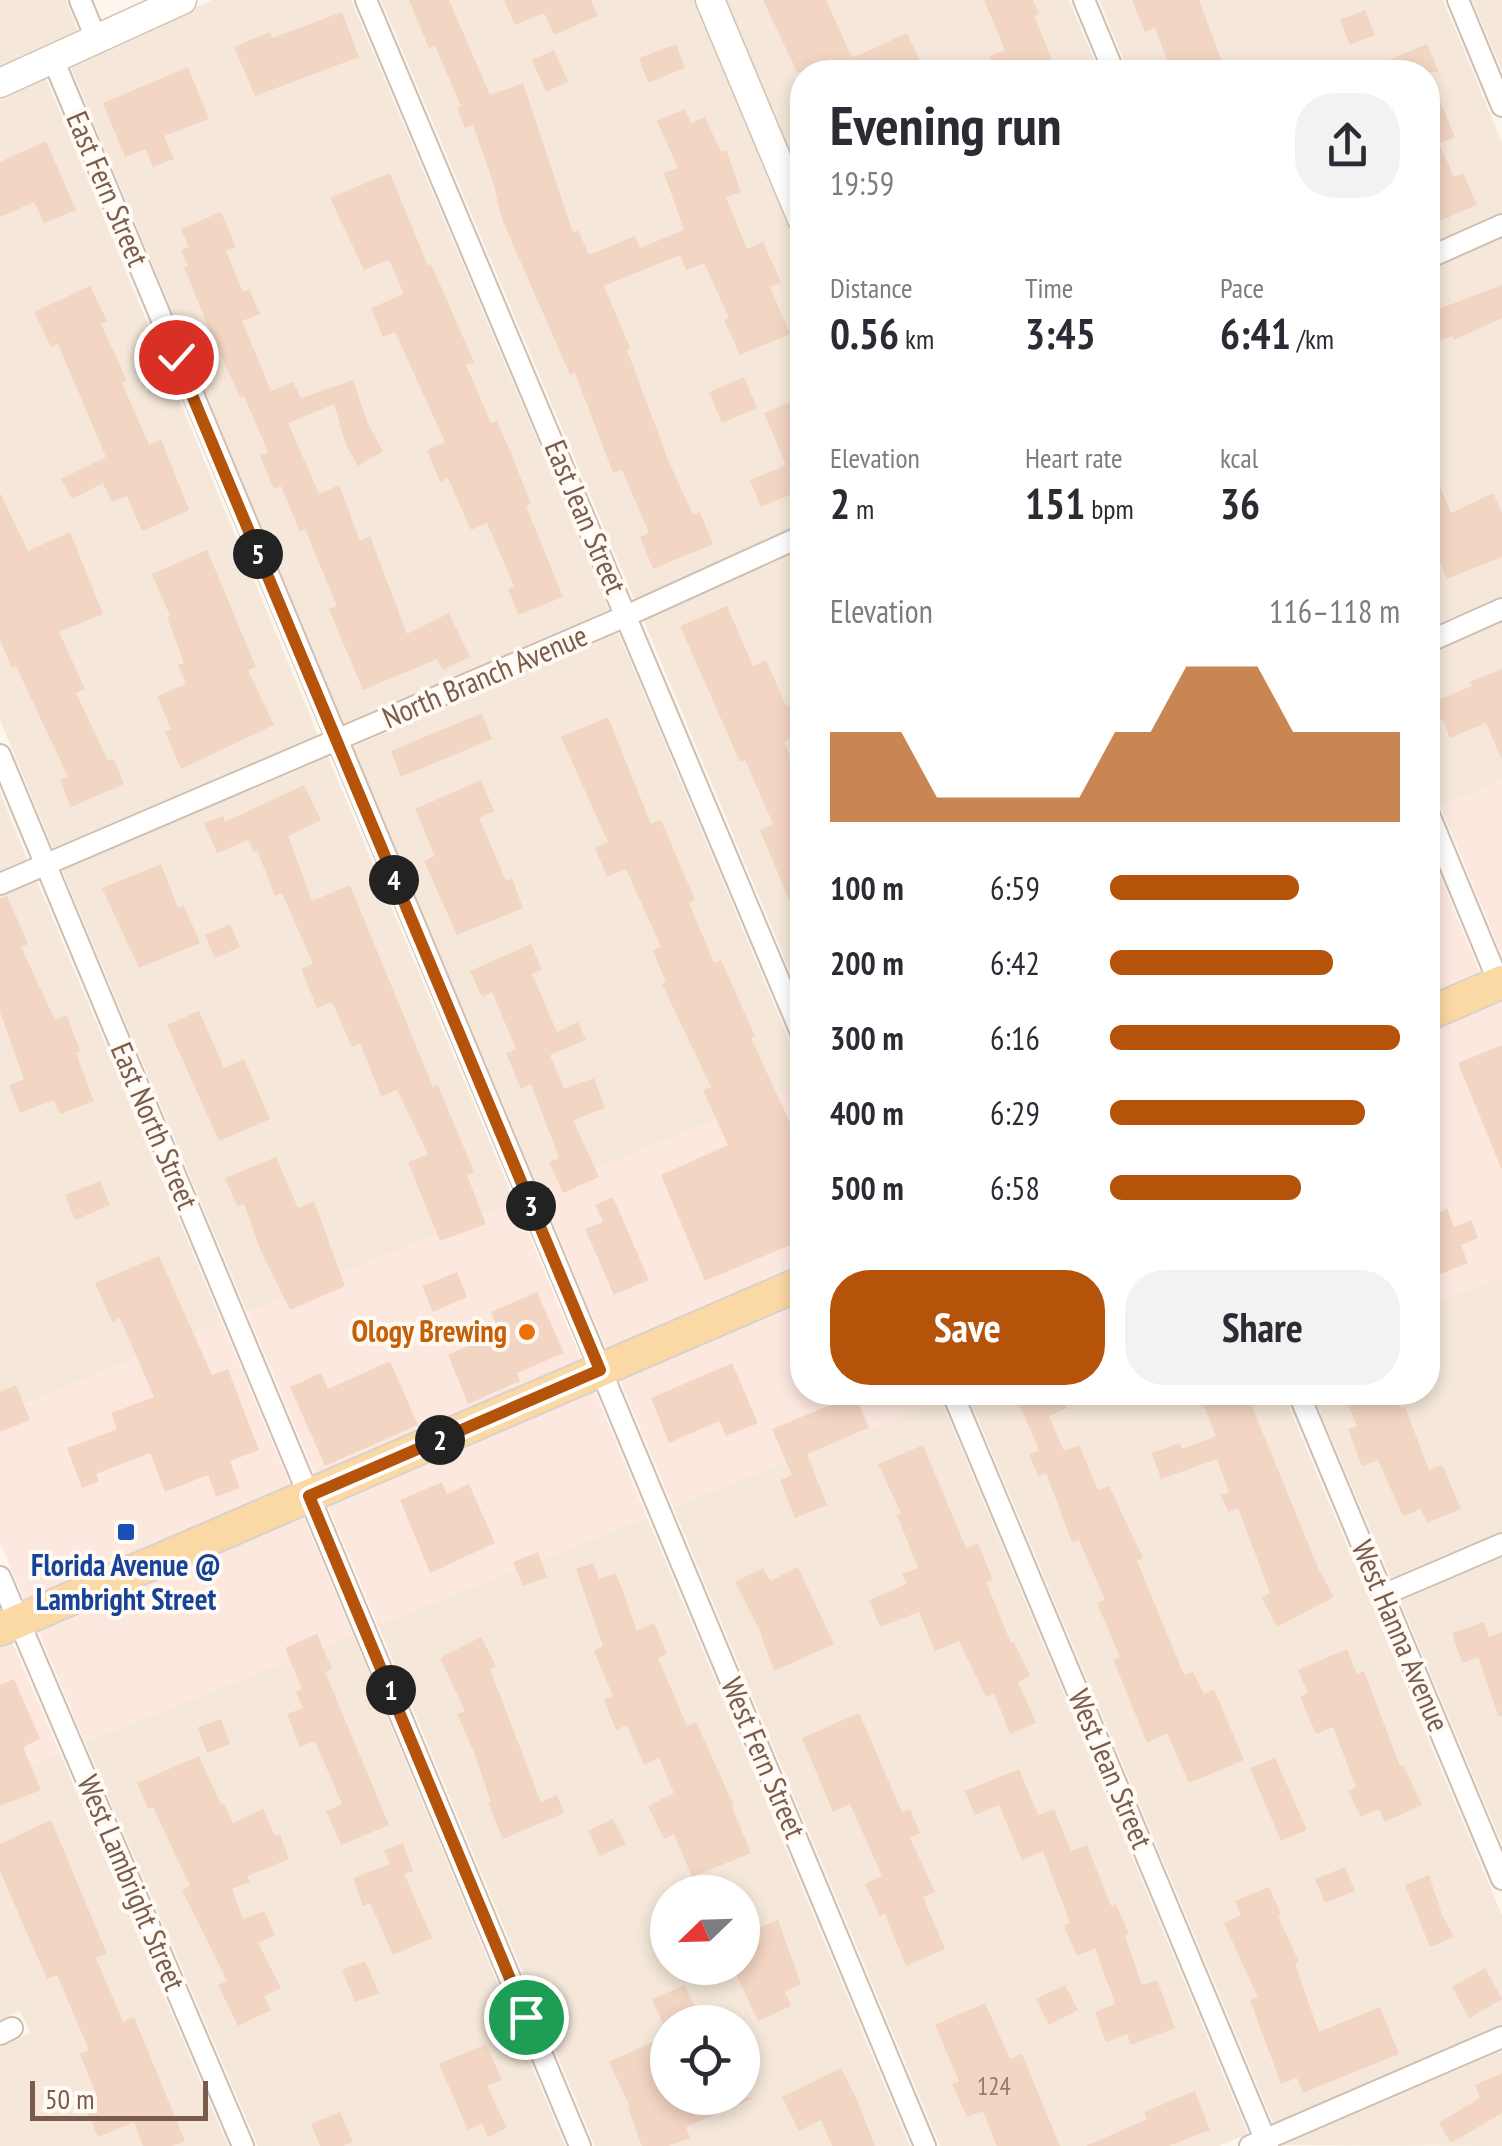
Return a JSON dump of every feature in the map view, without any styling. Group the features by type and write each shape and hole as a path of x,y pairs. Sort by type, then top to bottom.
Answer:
{"main road":[{"path":"1440,1009 1500,983"},
{"path":"9,1624 790,1288"}],"street":[{"path":"80,0 96,38"},
{"path":"0,82 182,0"},
{"name":"East Jean Street","path":"366,0 790,1006"},
{"path":"710,0 790,190"},
{"path":"1084,0 1109,60"},
{"path":"1458,0 1502,106"},
{"name":"East Fern Street","path":"53,59 600,1370"},
{"path":"1440,253 1502,225"},
{"name":"North Branch Avenue","path":"0,884 626,616 790,541"},
{"path":"1440,637 1502,609"},
{"name":"East North Street","path":"0,756 580,2146"},
{"path":"1440,840 1500,983"},
{"name":"West Fern Street","path":"600,1370 925,2146"},
{"name":"West Jean Street","path":"957,1405 1261,2144"},
{"name":"West Hanna Avenue","path":"1303,1405 1502,1879"},
{"path":"1383,1595 1502,1544"},
{"name":"West Lambright Street","path":"0,1577 9,1624 243,2146"},
{"path":"1261,2144 1502,2037"}],"shaded area":[{"path":"0,0 66,0 79,33 0,69"},
{"path":"212,0 351,0 609,610 343,724 70,65"},
{"path":"381,0 695,0 790,226 790,528 634,599"},
{"path":"725,0 1069,0 1094,60 790,60 790,155"},
{"path":"1099,0 1443,0 1502,142 1502,212 1440,240 1440,60 1124,60"},
{"path":"1472,0 1502,0 1502,71"},
{"path":"45,76 318,735 53,848 0,720 0,96"},
{"path":"1502,238 1502,596 1440,623 1440,266"},
{"path":"790,554 790,971 644,621"},
{"path":"1502,622 1502,780 1441,807 1440,805 1440,650"},
{"path":"618,632 790,1042 790,1089 540,1192 353,747"},
{"path":"328,757 515,1202 247,1312 62,870"},
{"path":"1502,780 1502,955 1441,807"},
{"path":"0,792 27,859 0,871"},
{"path":"1440,877 1482,978 1440,996"},
{"path":"37,881 222,1323 0,1414 0,897"},
{"path":"1502,995 1502,1277 1440,1300 1440,1022"},
{"path":"790,1089 790,1275 608,1353 540,1192"},
{"path":"515,1202 583,1364 317,1479 247,1312"},
{"path":"1502,1277 1502,1531 1391,1578 1317,1405 1440,1405 1440,1300"},
{"path":"790,1301 790,1405 928,1405 673,1507 618,1376"},
{"path":"222,1323 292,1490 26,1604 0,1542 0,1414"},
{"path":"593,1387 647,1517 378,1625 326,1501"},
{"path":"928,1405 943,1405 1248,2134 1219,2146 940,2146 673,1507"},
{"path":"972,1405 1288,1405 1502,1915 1502,2024 1273,2123"},
{"path":"301,1512 353,1635 85,1742 36,1626"},
{"path":"647,1517 910,2146 595,2146 378,1625"},
{"path":"1502,1557 1502,1844 1400,1601"},
{"path":"353,1635 565,2146 258,2146 85,1742"},
{"path":"10,1637 60,1753 0,1779 0,1642"},
{"path":"60,1753 228,2146 0,2146 0,2047 30,2033 20,2011 0,2020 0,1779"},
{"path":"1502,2050 1502,2146 1282,2145"}],"building":[{"path":"409,0 449,0 490,95 523,83 573,233 578,230 589,255 635,236 640,248 684,230 664,173 678,168 657,121 685,109 691,123 705,117 721,152 726,150 741,192 726,197 747,249 763,242 781,282 770,287 790,334 740,355 724,320 729,318 704,263 686,270 680,255 604,286 669,462 693,515 700,512 713,544 653,569 640,537 649,533 622,470 613,473 575,373 570,375 502,219 473,125 465,128 457,108 461,106 435,46 429,48"},
{"path":"504,0 591,0 598,16 554,35 544,13 515,25"},
{"path":"763,0 826,0 852,58 907,33 919,60 791,60"},
{"path":"984,0 1033,0 1039,14 1034,16 1052,60 991,60 989,56 1005,50"},
{"path":"1132,0 1199,0 1222,60 1167,60 1155,28 1145,32"},
{"path":"1365,10 1375,35 1350,45 1340,20"},
{"path":"342,12 359,57 255,96 234,47 270,32 272,38"},
{"path":"676,44 685,68 648,83 639,58"},
{"path":"1427,44 1434,60 1389,60"},
{"path":"554,50 568,82 546,92 532,60"},
{"path":"188,67 209,119 164,136 174,159 153,167 146,149 125,157 103,103"},
{"path":"1440,101 1455,137 1440,144"},
{"path":"46,141 76,210 44,223 34,202 0,217 0,162"},
{"path":"1440,146 1454,177 1463,173 1477,205 1440,221"},
{"path":"390,173 428,266 431,264 474,362 466,365 491,423 497,421 511,453 531,504 526,506 563,597 518,615 508,589 514,586 487,523 471,530 448,478 440,482 427,450 445,442 395,332 383,337 371,308 404,294 389,260 364,270 330,198"},
{"path":"221,212 236,247 226,251 243,292 249,289 260,314 242,321 271,391 293,382 301,398 353,380 368,424 383,451 358,466 346,445 334,404 288,423 319,494 339,485 360,541 370,536 407,634 449,613 470,657 443,670 437,659 363,690 329,609 337,606 305,529 300,532 281,486 274,489 260,456 268,452 211,334 184,267 188,266 181,250 189,247 181,229"},
{"path":"1502,285 1502,318 1454,340 1452,336 1440,341 1440,308"},
{"path":"90,286 107,321 101,324 127,381 122,383 149,445 161,439 189,510 142,531 127,496 112,502 103,483 72,499 61,479 106,457 58,344 51,347 34,312"},
{"path":"744,377 757,408 722,423 709,392"},
{"path":"790,402 790,495 761,507 750,480 786,465 764,413"},
{"path":"1440,486 1451,513 1493,493 1502,513 1502,557 1447,579 1441,564"},
{"path":"0,493 28,551 70,532 103,614 59,632 85,689 76,693 108,761 114,759 124,784 71,807 60,780 68,777 0,640"},
{"path":"207,550 256,667 248,670 274,725 181,769 165,732 171,729 157,696 186,684 178,665 184,663 152,574"},
{"path":"727,606 753,666 766,660 786,706 790,704 790,739 784,742 790,756 790,902 760,830 773,824 745,760 740,762 680,626"},
{"path":"1502,669 1502,760 1486,723 1450,738 1443,719 1440,720 1440,699 1472,686 1470,682"},
{"path":"482,713 492,739 401,777 391,751"},
{"path":"608,717 651,824 661,820 695,900 689,903 714,963 721,960 790,1123 790,1245 705,1281 661,1175 728,1145 703,1090 711,1087 662,984 666,982 653,951 661,947 626,869 607,877 595,848 608,842 561,737"},
{"path":"481,780 494,811 479,818 506,881 512,878 523,908 457,935 424,861 435,856 415,809"},
{"path":"304,785 321,820 288,836 312,901 350,885 433,1087 438,1085 474,1172 467,1175 486,1224 440,1241 408,1162 428,1154 397,1090 381,1096 360,1043 352,1047 332,1002 317,1008 301,969 313,964 282,893 275,896 257,850 254,852 248,840 217,853 204,823 223,816 225,822"},
{"path":"161,864 178,908 184,906 200,943 139,968 102,888"},
{"path":"7,896 28,944 21,947 55,1020 67,1015 94,1101 60,1114 54,1100 20,1113 9,1085 24,1079 0,1012 0,898"},
{"path":"230,924 240,947 215,958 205,935"},
{"path":"531,944 542,970 532,974 557,1032 578,1022 586,1040 550,1055 564,1089 594,1078 605,1108 573,1120 599,1177 563,1193 549,1162 559,1158 531,1084 521,1089 506,1053 516,1049 492,992 482,997 470,971"},
{"path":"199,1011 224,1068 244,1059 270,1119 219,1141 167,1025"},
{"path":"1502,1045 1502,1168 1501,1168 1458,1063"},
{"path":"276,1157 298,1208 314,1201 345,1286 290,1310 261,1251 244,1204 237,1206 225,1178"},
{"path":"100,1181 110,1205 75,1220 65,1195"},
{"path":"613,1197 649,1280 614,1295 585,1229 603,1222 595,1205"},
{"path":"1447,1209 1454,1227 1471,1220 1478,1238 1461,1245 1468,1263 1440,1274 1440,1212"},
{"path":"159,1256 212,1375 228,1369 259,1450 230,1461 240,1488 216,1497 208,1475 165,1492 150,1453 96,1474 99,1481 82,1488 67,1448 117,1429 111,1413 154,1397 120,1318 112,1322 95,1283"},
{"path":"457,1272 467,1297 433,1312 422,1286"},
{"path":"537,1292 564,1353 517,1373 520,1381 468,1404 448,1355 499,1332 491,1312"},
{"path":"390,1361 418,1425 325,1466 290,1387 321,1373 328,1389"},
{"path":"732,1363 758,1423 726,1436 719,1421 669,1443 651,1398"},
{"path":"16,1385 30,1420 0,1432 0,1392"},
{"path":"831,1405 859,1405 869,1428 807,1454 827,1505 795,1518 780,1480 792,1475 772,1429"},
{"path":"1020,1405 1066,1405 1067,1408 1049,1416 1064,1451 1079,1445 1098,1490 1109,1486 1143,1558 1137,1561 1184,1675 1193,1672 1204,1694 1214,1689 1244,1760 1189,1783 1167,1733 1147,1743 1113,1659 1120,1657 1097,1603 1105,1600 1079,1540 1072,1542 1046,1473 1038,1476 1029,1454 1039,1450"},
{"path":"1203,1405 1251,1405 1319,1570 1334,1597 1277,1627 1262,1598 1270,1593 1238,1508 1228,1512 1221,1495 1229,1492 1217,1459 1161,1479 1152,1453 1180,1443 1182,1449 1216,1436"},
{"path":"1348,1405 1405,1407 1429,1470 1442,1465 1461,1509 1427,1523 1421,1509 1403,1516 1378,1460 1362,1466 1348,1429 1357,1426"},
{"path":"923,1445 966,1548 978,1543 993,1580 986,1582 1011,1643 1014,1642 1030,1676 1018,1682 1036,1723 1010,1734 994,1693 986,1697 959,1641 935,1651 919,1612 880,1627 869,1600 907,1584 902,1574 918,1568 897,1515 901,1513 878,1464"},
{"path":"442,1482 447,1494 469,1484 495,1543 430,1573 400,1500"},
{"path":"538,1552 547,1577 523,1586 513,1562"},
{"path":"593,1563 599,1579 616,1573 637,1631 654,1623 667,1654 658,1658 687,1726 696,1722 751,1853 691,1875 674,1834 664,1839 648,1806 674,1793 659,1758 644,1765 627,1725 616,1730 604,1700 613,1696 594,1651 603,1646 576,1569"},
{"path":"798,1567 834,1644 774,1671 759,1629 735,1582 763,1568 770,1581"},
{"path":"1484,1622 1489,1637 1502,1632 1499,1717 1478,1657 1462,1663 1452,1633"},
{"path":"317,1634 332,1669 325,1672 389,1825 341,1845 326,1811 342,1804 315,1741 300,1747 287,1714 303,1708 296,1692 302,1689 285,1648"},
{"path":"481,1637 496,1666 490,1669 541,1802 557,1795 564,1813 503,1839 457,1714 465,1711 440,1658"},
{"path":"1347,1649 1357,1674 1364,1671 1400,1766 1403,1765 1422,1805 1385,1822 1379,1809 1361,1817 1348,1791 1356,1787 1333,1727 1316,1734 1300,1697 1308,1693 1298,1670"},
{"path":"14,1679 40,1739 23,1747 41,1790 0,1806 0,1685"},
{"path":"859,1713 902,1812 910,1809 920,1833 910,1838 935,1892 923,1897 945,1949 906,1966 885,1914 880,1916 865,1884 882,1876 850,1804 833,1812 802,1738"},
{"path":"221,1719 230,1744 207,1753 198,1727"},
{"path":"199,1756 233,1823 263,1809 275,1836 280,1834 289,1859 247,1876 250,1882 232,1889 243,1919 264,1911 275,1935 258,1943 281,1988 264,1996 271,2010 238,2026 218,1985 227,1981 182,1890 190,1886 153,1807 148,1809 137,1783"},
{"path":"1275,1758 1307,1830 1281,1841 1250,1768"},
{"path":"1019,1769 1038,1815 1054,1809 1071,1851 1087,1845 1111,1906 1116,1904 1129,1934 1125,1936 1142,1985 1157,1980 1175,2028 1131,2045 1127,2034 1106,2042 1095,2012 1115,2004 1095,1948 1077,1956 1064,1926 1070,1923 1043,1851 1022,1860 999,1805 975,1815 965,1791"},
{"path":"613,1819 626,1844 600,1856 588,1831"},
{"path":"51,1820 107,1954 96,1958 123,2022 134,2017 185,2141 172,2146 143,2146 134,2122 98,2137 83,2102 97,2096 80,2054 89,2050 57,1975 47,1979 0,1871 0,1844"},
{"path":"403,1843 413,1871 404,1874 432,1938 393,1955 370,1903 363,1906 353,1878 390,1864 384,1850"},
{"path":"1345,1867 1355,1891 1325,1903 1315,1879"},
{"path":"1429,1875 1454,1937 1430,1947 1405,1885"},
{"path":"1269,1887 1299,1962 1295,1964 1319,2032 1380,2007 1399,2054 1303,2093 1297,2078 1281,2084 1250,2000 1258,1998 1224,1923 1241,1915 1235,1901"},
{"path":"778,1920 801,1984 785,1992 791,2006 760,2020 760,2005 750,2005 741,1985 760,1985 760,1927"},
{"path":"365,1961 379,1993 355,2002 342,1970"},
{"path":"1485,1968 1502,1999 1469,2018 1452,1987"},
{"path":"685,1985 693,2005 655,2005 652,1999"},
{"path":"1065,1985 1078,2010 1049,2025 1036,1999"},
{"path":"985,2003 1010,2059 1022,2054 1060,2146 997,2146 983,2111 967,2117 952,2084 959,2081 935,2025"},
{"path":"650,2043 650,2115 714,2115 686,2127 690,2138 668,2146 642,2146 630,2107 609,2062"},
{"path":"486,2044 502,2080 487,2086 507,2128 488,2137 482,2123 468,2130 439,2064"},
{"path":"841,2068 875,2146 832,2146 821,2120 799,2131 782,2097"},
{"path":"1502,2073 1502,2113 1451,2143 1439,2123 1480,2098 1475,2085"},
{"path":"1195,2091 1210,2130 1169,2146 1086,2146 1147,2119 1144,2112"},
{"path":"340,2112 353,2142 320,2146 311,2124"}],"place":[{"name":"Ology Brewing","path":"527,1332"},
{"name":"Florida Avenue @ Lambright Street","path":"126,1532"}],"route":[{"path":"176,357 600,1370 309,1496 526,2017"}]}
